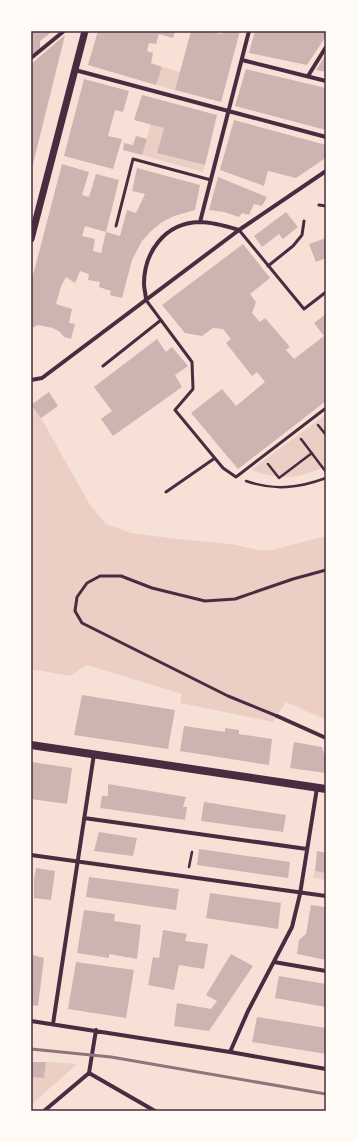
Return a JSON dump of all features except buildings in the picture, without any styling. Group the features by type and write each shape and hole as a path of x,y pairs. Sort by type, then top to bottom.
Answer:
{"main road":[{"path":"31,745 326,789"}],"street":[{"path":"31,58 64,31"},
{"path":"31,239 85,31"},
{"path":"200,222 249,31"},
{"path":"308,76 326,47"},
{"path":"242,60 326,81"},
{"path":"74,70 326,137"},
{"path":"31,380 42,378 239,230 326,171"},
{"path":"146,300 144,284 150,253 159,240 169,231 178,226 200,222 239,230"},
{"path":"277,716 326,738"},
{"path":"54,1024 94,754"},
{"path":"230,1052 248,1011 292,927 300,894 317,788"},
{"path":"84,818 307,849"},
{"path":"31,855 300,894 326,896"},
{"path":"274,962 326,971"},
{"path":"31,1020 326,1069"},
{"path":"44,1111 89,1073 96,1030"},
{"path":"89,1073 155,1111"}],"lane":[{"path":"116,226 134,159 211,180"},
{"path":"319,206 326,206"},
{"path":"268,266 293,246 302,235 304,221"},
{"path":"239,230 304,309 326,292"},
{"path":"146,300 192,362 192,389 176,410 223,468 236,477 326,408"},
{"path":"103,366 161,320"},
{"path":"166,492 215,458"},
{"path":"277,716 228,696 82,622 75,611 77,597 87,583 100,576 121,576 152,588 205,601 235,599 293,579 326,570"}],"path":[{"path":"295,432 326,472"},
{"path":"262,456 279,478 312,453"},
{"path":"236,477 255,484 278,488 306,485 326,478"},
{"path":"187,878 192,852"}],"shaded area":[{"path":"162,67 180,72 175,90 156,85"},
{"path":"151,124 164,128 157,153 205,165 203,172 142,155"},
{"path":"31,405 41,418 90,505 106,524 131,533 231,544 258,550 272,550 326,536 326,720 286,702 273,722 180,703 182,694 87,665 70,676 31,669"},
{"path":"326,414 326,466 306,474 289,477 272,476 251,470"},
{"path":"315,871 326,873 326,880 313,878"},
{"path":"46,1062 77,1064 31,1105 31,1077 44,1078"}],"railway":[{"path":"31,1049 111,1057 326,1094"}]}
